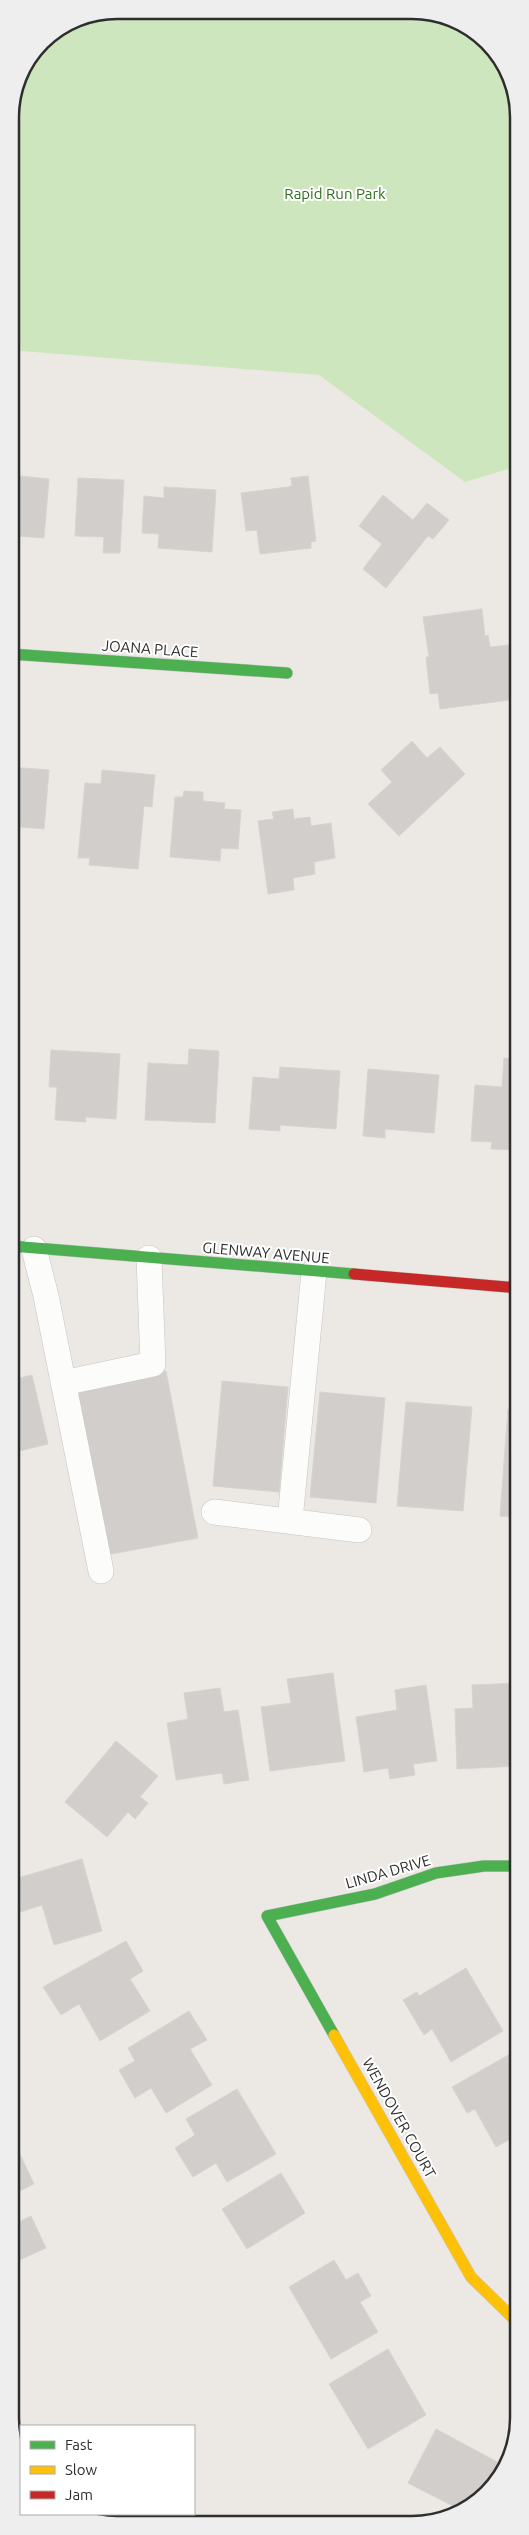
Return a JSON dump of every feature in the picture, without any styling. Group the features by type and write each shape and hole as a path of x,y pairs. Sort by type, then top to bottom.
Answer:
{"street":[{"name":"JOANA PLACE","path":"19,655 287,672"},
{"name":"GLENWAY AVENUE","path":"22,1247 510,1287"},
{"name":"LINDA DRIVE","path":"267,1916 375,1894 436,1873 484,1866 510,1866"},
{"name":"WENDOVER COURT","path":"267,1916 471,2277 510,2316"}],"lane":[{"path":"22,1247 46,1296 101,1570"},
{"path":"63,1383 153,1364 149,1258"},
{"path":"290,1520 314,1272"},
{"path":"214,1512 359,1530"}],"green space":[{"name":"Rapid Run Park","path":"111,19 418,19 437,22 461,32 477,43 494,62 505,85 510,117 510,468 465,482 319,375 19,351 19,111 26,79 35,62 62,35 79,26"}],"building":[{"path":"19,476 49,479 44,538 19,536"},
{"path":"308,476 316,541 311,542 311,548 260,554 257,530 246,531 241,493 292,486 291,478"},
{"path":"78,478 124,480 120,553 103,553 104,537 75,536"},
{"path":"164,487 216,490 212,552 158,548 159,534 142,533 144,496 164,498"},
{"path":"383,495 413,520 427,503 449,520 433,539 428,536 386,588 363,569 382,544 359,526"},
{"path":"482,609 485,636 488,635 490,647 510,645 510,700 440,709 438,693 430,694 426,657 429,657 423,617"},
{"path":"412,741 427,758 440,747 465,774 399,836 368,804 392,782 381,770"},
{"path":"19,768 49,770 44,829 19,827"},
{"path":"102,770 155,775 152,807 144,806 138,869 89,865 90,858 78,858 85,783 101,784"},
{"path":"184,791 203,792 203,801 225,803 224,809 241,810 238,849 221,848 220,861 170,857 175,797 183,797"},
{"path":"293,809 294,819 310,817 311,826 331,823 335,858 314,862 315,874 293,878 294,890 268,894 258,821 274,819 272,812"},
{"path":"189,1049 219,1051 215,1123 145,1120 148,1063 188,1065"},
{"path":"51,1050 120,1054 116,1119 85,1117 86,1122 55,1120 57,1087 49,1087"},
{"path":"504,1058 510,1058 510,1150 491,1149 492,1142 471,1141 475,1085 502,1087"},
{"path":"280,1067 340,1071 336,1129 280,1125 280,1131 249,1129 253,1077 279,1079"},
{"path":"368,1069 439,1075 434,1133 385,1129 385,1138 363,1136"},
{"path":"166,1371 198,1538 106,1555 73,1389"},
{"path":"32,1375 48,1444 19,1451 19,1378"},
{"path":"222,1381 288,1387 279,1492 213,1486"},
{"path":"320,1392 385,1398 376,1503 310,1497"},
{"path":"406,1402 472,1407 463,1511 397,1506"},
{"path":"508,1409 510,1409 510,1517 500,1516"},
{"path":"333,1673 345,1761 270,1771 261,1707 291,1703 287,1679"},
{"path":"510,1683 510,1766 457,1769 455,1709 473,1708 472,1685"},
{"path":"426,1685 437,1761 413,1764 415,1775 390,1779 388,1768 364,1772 356,1717 397,1710 395,1690"},
{"path":"220,1688 224,1712 238,1710 249,1780 224,1784 222,1773 176,1780 167,1723 188,1719 184,1693"},
{"path":"116,1741 158,1776 140,1797 148,1803 135,1819 128,1812 107,1837 65,1802"},
{"path":"82,1859 102,1931 54,1945 42,1905 19,1912 19,1878"},
{"path":"126,1941 143,1971 130,1979 150,2011 100,2041 79,2004 61,2015 43,1987"},
{"path":"466,1968 503,2031 451,2062 432,2029 424,2035 403,2000 417,1992 419,1996"},
{"path":"189,2011 207,2040 190,2049 212,2085 166,2113 151,2088 135,2098 119,2070 135,2061 128,2048"},
{"path":"510,2054 510,2139 496,2147 475,2109 467,2113 452,2087"},
{"path":"237,2089 276,2154 227,2182 216,2163 193,2177 175,2148 195,2135 186,2119"},
{"path":"19,2152 34,2184 19,2191"},
{"path":"281,2173 305,2213 247,2249 222,2209"},
{"path":"31,2216 46,2248 19,2260 19,2222"},
{"path":"334,2260 346,2280 358,2273 371,2296 360,2302 378,2332 331,2359 289,2287"},
{"path":"388,2349 426,2415 368,2449 329,2384"},
{"path":"436,2429 499,2463 486,2483 467,2500 454,2506 408,2483"}],"traffic: fast":[{"path":"19,655 287,673"},
{"path":"19,1247 354,1274"},
{"path":"334,2035 267,1916 375,1894 436,1873 484,1866 510,1866"}],"traffic: slow":[{"path":"334,2035 471,2277 510,2315"}],"traffic: jam":[{"path":"354,1274 510,1287"}]}
